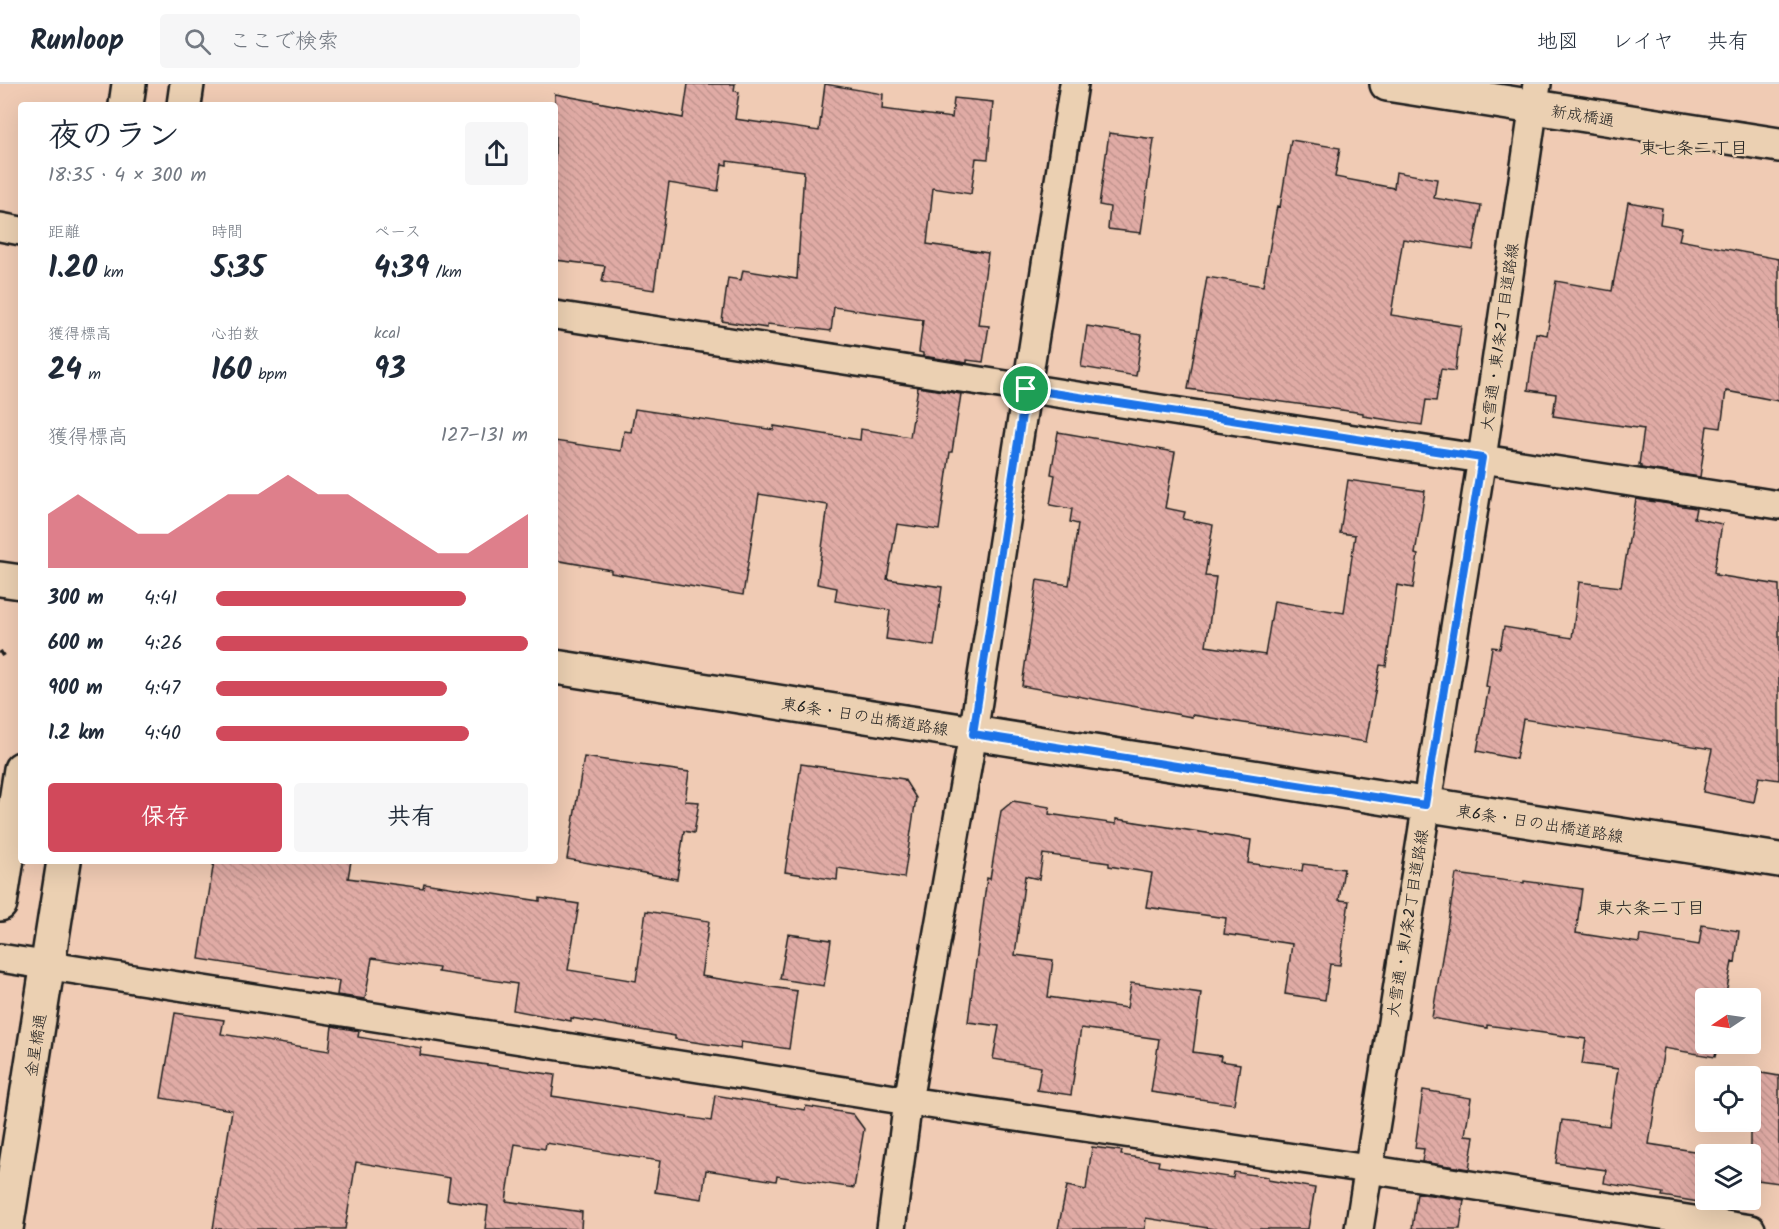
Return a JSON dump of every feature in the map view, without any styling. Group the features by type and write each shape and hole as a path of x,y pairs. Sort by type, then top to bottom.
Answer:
{"street":[{"path":"126,102 129,84"},
{"path":"184,102 187,84"},
{"path":"891,1229 908,1101 973,734 1074,84"},
{"name":"新成橋通","path":"1387,84 1534,96 1779,145"},
{"name":"大雪通・東1条2丁目道路線","path":"1359,1229 1482,458 1534,96"},
{"path":"0,227 18,230"},
{"path":"558,315 1779,505"},
{"path":"0,579 18,582"},
{"name":"東6条・日の出橋道路線","path":"558,667 1779,860"},
{"path":"0,904 18,788"},
{"name":"金星橋通","path":"6,1229 64,864"},
{"path":"0,957 908,1101 1368,1169 1751,1229"}],"path":[{"path":"0,651 3,656"}],"building":[{"path":"688,84 735,84 734,91 739,92 735,119 819,131 825,84 883,94 882,109 952,118 954,98 993,102 988,159 976,158 971,194 933,188 927,244 988,253 978,325 989,326 983,362 967,360 967,363 923,356 923,353 919,352 923,320 834,307 831,331 767,324 767,328 722,321 728,278 741,280 743,270 797,279 804,171 727,161 727,165 722,164 718,191 669,183 654,290 602,282 605,266 558,260 558,102 555,102 555,94 683,118"},
{"path":"1109,133 1154,139 1141,233 1108,229 1110,207 1099,205"},
{"path":"1291,140 1340,148 1335,177 1394,188 1396,172 1437,179 1434,198 1481,206 1473,250 1403,239 1391,315 1461,326 1455,371 1441,369 1436,401 1426,400 1422,425 1363,416 1363,413 1188,389 1207,277 1263,286 1277,206 1280,207"},
{"path":"1628,202 1662,208 1660,224 1682,228 1679,240 1779,259 1779,401 1726,391 1721,428 1707,426 1700,477 1641,468 1639,465 1644,429 1553,416 1556,394 1528,390 1536,333 1547,335 1556,281 1612,291"},
{"path":"1087,326 1142,335 1136,376 1081,367"},
{"path":"918,387 961,394 939,530 897,524 887,579 942,587 934,646 886,639 890,610 835,601 837,588 817,584 828,505 759,494 743,595 611,573 611,570 558,561 558,441 621,451 624,431 631,432 635,409 774,430 774,426 860,440 861,429 910,437"},
{"path":"1058,432 1175,452 1165,508 1185,512 1183,519 1213,525 1205,576 1216,577 1206,646 1265,655 1274,601 1344,613 1355,535 1340,533 1348,480 1425,491 1415,554 1418,555 1413,588 1397,585 1386,666 1380,665 1366,742 1192,715 1192,717 1022,686 1037,580 1069,585 1078,524 1070,522 1072,509 1050,505 1055,475 1051,474"},
{"path":"1636,499 1696,508 1694,518 1722,524 1714,572 1716,575 1779,585 1779,780 1759,777 1754,802 1703,792 1712,749 1523,719 1516,759 1477,751 1489,687 1486,686 1492,647 1500,648 1504,627 1572,638 1579,582 1621,587"},
{"path":"584,757 689,772 685,801 699,802 694,833 684,831 677,879 567,859"},
{"path":"801,764 904,779 916,798 904,878 838,868 837,880 785,872"},
{"path":"1013,801 1050,807 1049,814 1116,824 1116,819 1251,840 1248,863 1302,871 1303,864 1344,869 1339,900 1349,901 1340,965 1330,964 1325,1000 1285,994 1292,944 1224,934 1226,918 1146,907 1152,873 1109,866 1109,863 1043,854 1039,879 1025,876 1015,955 1053,960 1048,997 1127,1008 1131,983 1201,993 1193,1052 1221,1056 1220,1061 1240,1064 1234,1104 1151,1092 1159,1039 1081,1028 1071,1095 1037,1090 1041,1067 993,1059 999,1026 968,1022 987,878 990,879 1001,811"},
{"path":"214,864 350,864 348,878 423,888 424,883 540,901 540,898 579,904 568,970 636,981 646,911 709,921 701,976 797,991 789,1049 741,1042 740,1049 675,1039 675,1036 571,1018 571,1021 513,1010 517,984 438,972 439,968 372,958 365,999 337,995 339,981 199,959"},
{"path":"1456,874 1582,889 1576,933 1639,943 1640,935 1699,945 1702,925 1739,931 1735,963 1732,962 1727,988 1695,988 1695,1053 1664,1048 1649,1144 1695,1151 1695,1201 1662,1196 1663,1193 1604,1183 1606,1170 1556,1163 1562,1120 1609,1126 1618,1069 1582,1064 1586,1039 1487,1025 1487,1028 1432,1018"},
{"path":"788,934 831,940 824,986 780,979"},
{"path":"175,1013 224,1020 221,1034 329,1051 332,1026 359,1031 358,1037 421,1048 420,1055 555,1075 552,1096 711,1121 715,1095 805,1110 806,1106 853,1114 864,1129 854,1188 777,1176 776,1181 706,1170 702,1199 655,1192 660,1161 546,1143 545,1149 515,1144 506,1201 582,1212 581,1229 485,1229 488,1206 447,1200 450,1178 356,1162 345,1229 213,1229 232,1110 161,1098"},
{"path":"1698,1054 1716,1054 1715,1057"},
{"path":"1761,1073 1779,1076 1779,1183 1761,1181 1761,1144 1750,1144 1750,1132 1761,1132"},
{"path":"1423,1090 1471,1098 1465,1135 1474,1136 1469,1169 1422,1162 1424,1149 1415,1148"},
{"path":"1092,1147 1122,1151 1121,1155 1159,1161 1158,1166 1233,1178 1234,1172 1315,1188 1308,1229 1214,1229 1146,1218 1145,1229 1058,1229 1067,1186 1086,1190"},
{"path":"1417,1193 1464,1200 1460,1229 1412,1229"}],"district":[{"name":"東七条二丁目","path":"1694,148"},
{"name":"東六条二丁目","path":"1651,908"}],"route":[{"path":"1026,389 1482,458 1425,805 973,734 1026,389"}]}
